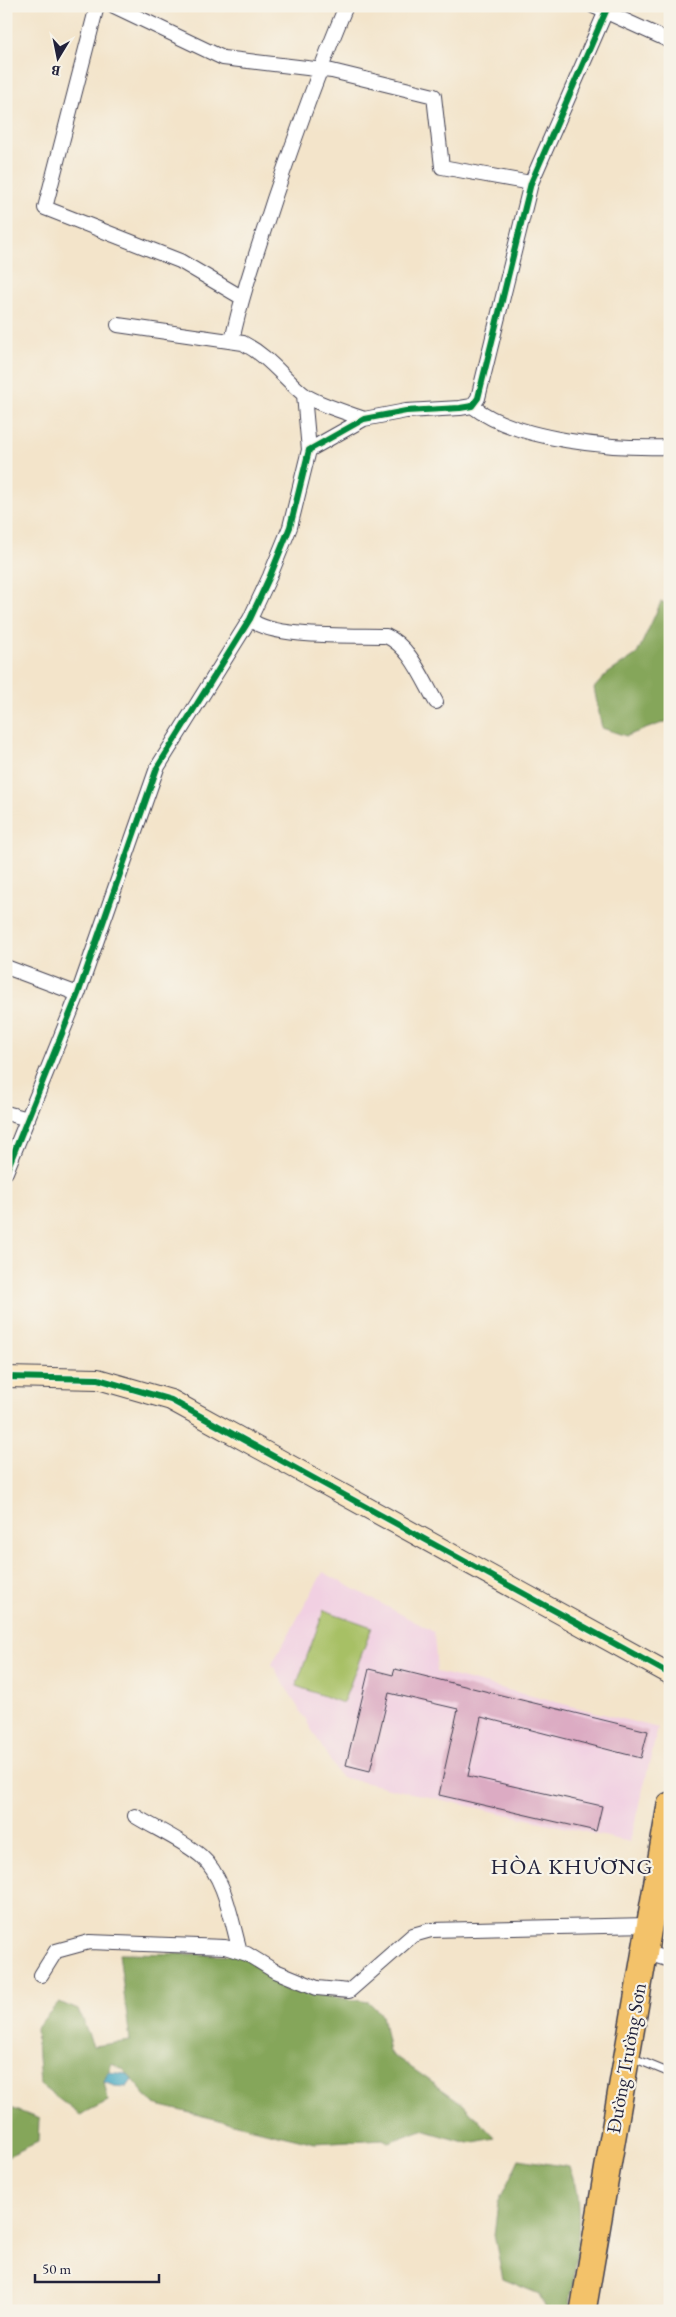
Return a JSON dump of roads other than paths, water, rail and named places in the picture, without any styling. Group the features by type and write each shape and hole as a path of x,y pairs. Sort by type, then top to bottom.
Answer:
{"highway":[{"name":"Đường Trường Sơn","path":"583,2311 670,1805"}],"street":[{"path":"97,6 45,208 180,261 242,297"},
{"path":"114,6 223,58 319,70 434,96 442,167 532,183"},
{"path":"232,341 242,297 319,70 346,6"},
{"path":"309,450 364,419 406,411 472,406 483,386 532,183 600,9 670,41"},
{"path":"118,325 243,343 257,350 276,366 304,395 364,419"},
{"path":"6,1172 78,994 157,768 250,619 290,526 309,450 304,395"},
{"path":"472,406 481,413 531,433 633,448 670,447"},
{"path":"250,619 257,626 280,631 386,636 395,640 406,653 436,702"},
{"path":"6,967 78,994"},
{"path":"6,1113 28,1119"},
{"path":"6,1377 98,1379 171,1400 670,1674"},
{"path":"135,1816 201,1856 215,1873 240,1951"},
{"path":"41,1975 56,1951 89,1942 195,1945 225,1947 240,1951 302,1983 333,1991 350,1991 413,1936 431,1930 649,1925"},
{"path":"644,1952 670,1960"}],"lane":[{"path":"627,2055 670,2072"}],"water":[{"path":"108,2072 127,2074 132,2080 127,2087 114,2086 104,2082"}],"district":[{"name":"HÒA KHƯƠNG","path":"572,1866"}]}
